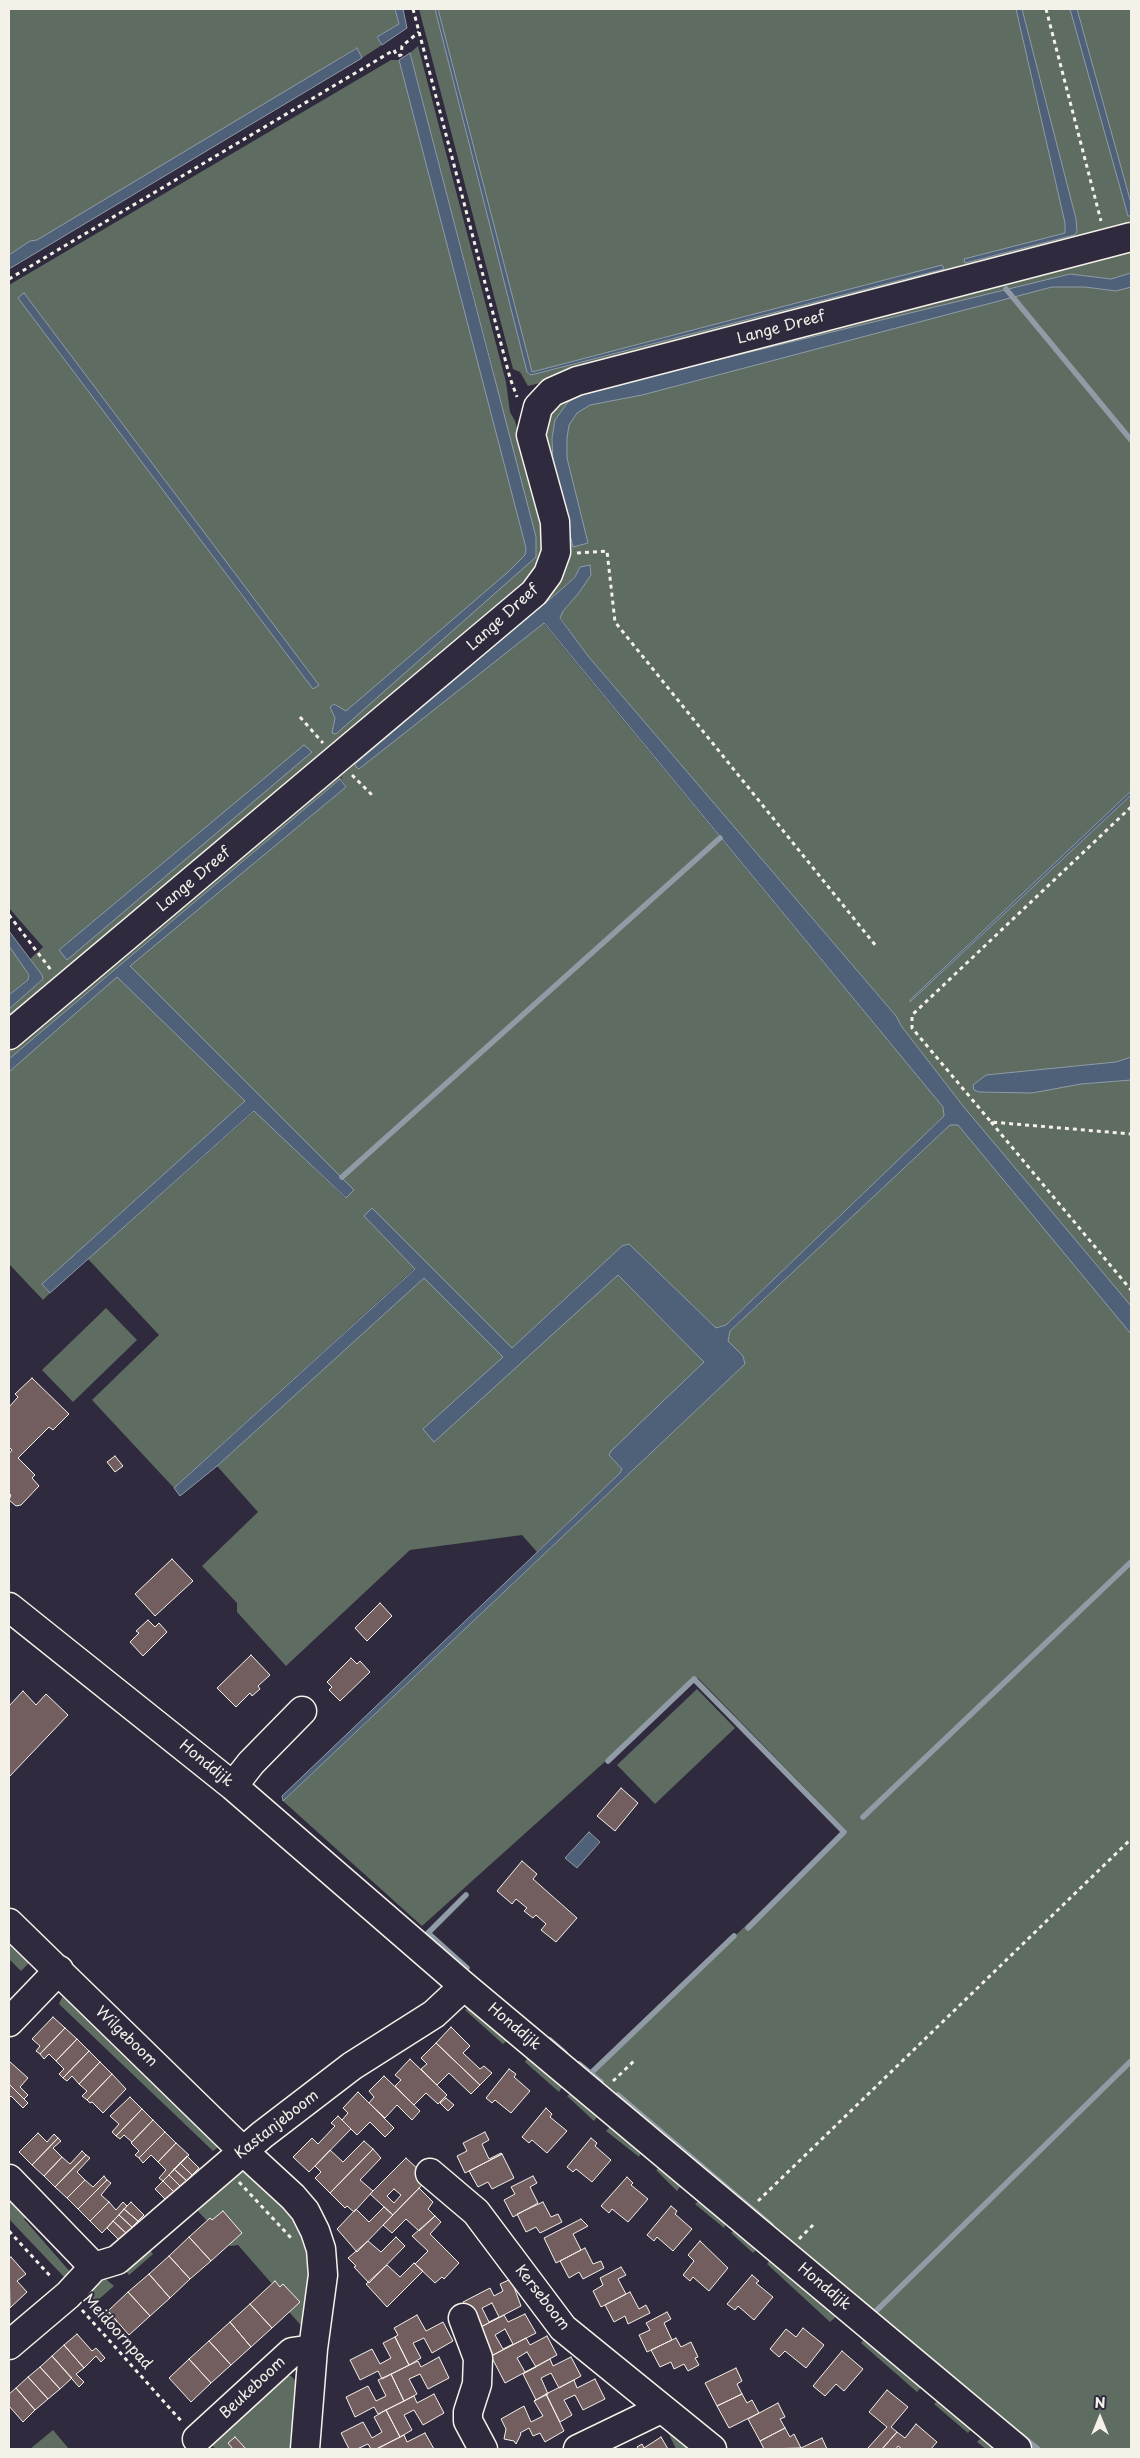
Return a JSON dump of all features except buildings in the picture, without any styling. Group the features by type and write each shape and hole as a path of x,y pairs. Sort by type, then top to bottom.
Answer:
{"street":[{"name":"Lange Dreef","path":"9,1035 534,593 548,574 556,552 555,522 532,435 538,407 552,392 577,381 1119,240"},
{"name":"Honddijk","path":"9,1607 233,1786 464,1986 1017,2449"},
{"path":"233,1786 251,1763 302,1711"},
{"name":"Wilgeboom","path":"9,1923 59,1970 234,2159"},
{"path":"9,2022 59,1970"},
{"name":"Kastanjeboom","path":"9,2345 68,2294 94,2267 117,2260 234,2159 352,2066 434,2014 464,1986"},
{"name":"Beukeboom","path":"234,2159 293,2196 305,2211 315,2230 321,2249 323,2275 313,2349 305,2449"},
{"name":"Kerseboom","path":"430,2173 476,2212 563,2328 712,2449"},
{"path":"9,2179 94,2267"},
{"path":"463,2318 478,2358 477,2384 468,2412 468,2421 483,2449"},
{"name":"Beukeboom","path":"197,2439 292,2352 313,2349"},
{"path":"578,2449 662,2409"}],"path":[{"path":"413,9 510,378 519,403"},
{"path":"1046,9 1119,240"},
{"path":"9,279 394,50 397,56 401,54 402,46 419,32"},
{"path":"607,551 615,622 876,946"},
{"path":"1131,807 912,1015 912,1028 1131,1290"},
{"path":"9,915 65,988"},
{"path":"991,1122 1131,1134"},
{"path":"750,2201 761,2202 1131,1839"},
{"path":"597,2097 634,2061"},
{"path":"234,2159 296,2244"},
{"name":"Meidoornpad","path":"9,2231 68,2294 197,2439"}],"green space":[{"path":"9,9 395,9 399,24 377,37 382,45 362,58 356,48 9,266"},
{"path":"419,9 1131,9 1131,239 528,386 520,372 513,369"},
{"path":"418,46 506,382 510,412 515,421 544,528 544,547 538,577 9,1030 9,1009 43,979 30,959 43,947 9,908 9,285 391,60 399,60 481,373 521,511 493,370 410,53"},
{"path":"1131,243 1131,791 910,1001 1131,795 1131,1318 963,1106 902,1027 896,1016 588,656 560,617 578,594 580,567 575,577 563,588 357,769 543,623 943,1107 944,1116 726,1325 716,1328 629,1244 622,1246 512,1348 372,1208 364,1216 415,1268 174,1488 92,1400 159,1335 88,1259 255,1111 345,1198 354,1190 129,966 118,977 245,1101 42,1284 50,1293 43,1300 9,1264 9,1042 549,592 538,429 552,397","holes":["343,776 341,779 346,787 147,951"]},
{"path":"9,946 29,972 28,980 9,995"},
{"path":"950,1125 958,1125 1131,1328 1131,2449 1037,2449 983,2401 869,2309 794,2257 618,2095 590,2078 591,2073 846,1830 698,1678 422,1926 283,1801 745,1364 743,1356 728,1341 730,1331"},
{"path":"618,1275 704,1362 609,1455 622,1469 620,1473 537,1552 522,1535 410,1550 286,1666 237,1612 237,1603 202,1566 258,1512 217,1466 424,1278 504,1357 424,1429"},
{"path":"106,1308 137,1340 73,1402 42,1370"},
{"path":"697,1689 735,1728 655,1804 617,1765"},
{"path":"9,1937 32,1960 21,1971 9,1959"},
{"path":"64,1993 222,2144 213,2151 59,2004"},
{"path":"476,2006 510,2038 503,2044 465,2010"},
{"path":"531,2051 563,2085 559,2092 525,2062"},
{"path":"575,2090 600,2113 594,2121 567,2096"},
{"path":"614,2123 642,2149 639,2157 606,2131"},
{"path":"664,2165 682,2184 677,2191 656,2170"},
{"path":"240,2167 287,2212 305,2236 311,2259 306,2331 273,2294 273,2285 238,2245 230,2246 197,2210"},
{"path":"9,2191 30,2213 24,2219 72,2274 65,2278 9,2219"},
{"path":"702,2198 727,2221 724,2228 695,2204"},
{"path":"738,2227 758,2248 753,2253 731,2233"},
{"path":"147,2246 153,2254 129,2275 123,2267"},
{"path":"773,2256 838,2315 830,2322 767,2264"},
{"path":"101,2275 114,2286 90,2307 81,2294"},
{"path":"867,2335 924,2384 917,2392 861,2343"},
{"path":"281,2374 291,2376 298,2383 291,2449 216,2449 207,2441"},
{"path":"941,2398 976,2423 968,2433 934,2404"},
{"path":"666,2428 695,2449 676,2449"},
{"path":"53,2430 69,2449 30,2449"},
{"path":"985,2434 1001,2449 986,2449 977,2442"}],"water":[{"path":"395,9 403,9 407,28 382,45 377,37 399,24"},
{"path":"435,9 438,9 532,372 942,265 944,269 531,375 527,372"},
{"path":"1016,9 1022,9 1076,219 1077,232 1074,235 965,263 964,259 1065,233 1065,223"},
{"path":"1070,9 1077,9 1131,203 1131,216 1128,216"},
{"path":"357,48 362,58 9,269 9,255 30,241 37,240"},
{"path":"410,53 536,537 536,557 336,734 332,733 335,718 330,707 334,704 346,711 508,572 525,555 526,548 399,60"},
{"path":"1131,273 1131,287 1116,291 1085,287 1052,287 642,395 590,405 577,413 569,425 567,438 567,458 588,543 573,547 553,465 552,438 555,420 568,402 586,392 1070,274 1111,279"},
{"path":"24,293 319,685 313,689 18,298"},
{"path":"590,565 591,575 563,611 560,618 588,656 896,1016 902,1027 963,1106 1131,1306 1131,1334 958,1125 950,1125 730,1331 728,1341 743,1356 745,1364 283,1801 282,1796 620,1473 622,1469 609,1455 611,1451 704,1362 618,1275 434,1442 423,1429 503,1357 424,1278 217,1466 180,1496 174,1488 415,1269 364,1216 372,1208 512,1348 622,1246 629,1244 716,1328 726,1325 944,1116 943,1107 544,623 359,769 356,767 355,764 563,588 575,577 580,567"},
{"path":"304,745 312,752 67,960 59,950"},
{"path":"340,779 346,787 130,966 354,1190 346,1198 254,1111 50,1293 42,1284 245,1101 117,977 9,1072 9,1059"},
{"path":"1131,791 1131,795 910,1002 910,1000"},
{"path":"9,931 43,979 9,1009 9,995 28,980 29,975 9,946"},
{"path":"1131,1057 1131,1080 1081,1084 1032,1093 979,1092 974,1090 973,1085 986,1075 1116,1062"},
{"path":"589,1832 600,1842 577,1868 565,1858"}],"waterway":[{"path":"1006,289 1131,440"},
{"path":"342,1177 720,838"},
{"path":"863,1817 1131,1562"},
{"path":"608,1761 694,1679 844,1832 748,1928"},
{"path":"466,1895 428,1933 467,1968"},
{"path":"591,2073 734,1936"},
{"path":"550,2040 565,2053"},
{"path":"874,2313 1131,2061"},
{"path":"579,2064 601,2082"},
{"path":"618,2095 771,2225"},
{"path":"1021,2435 1038,2449"}]}
